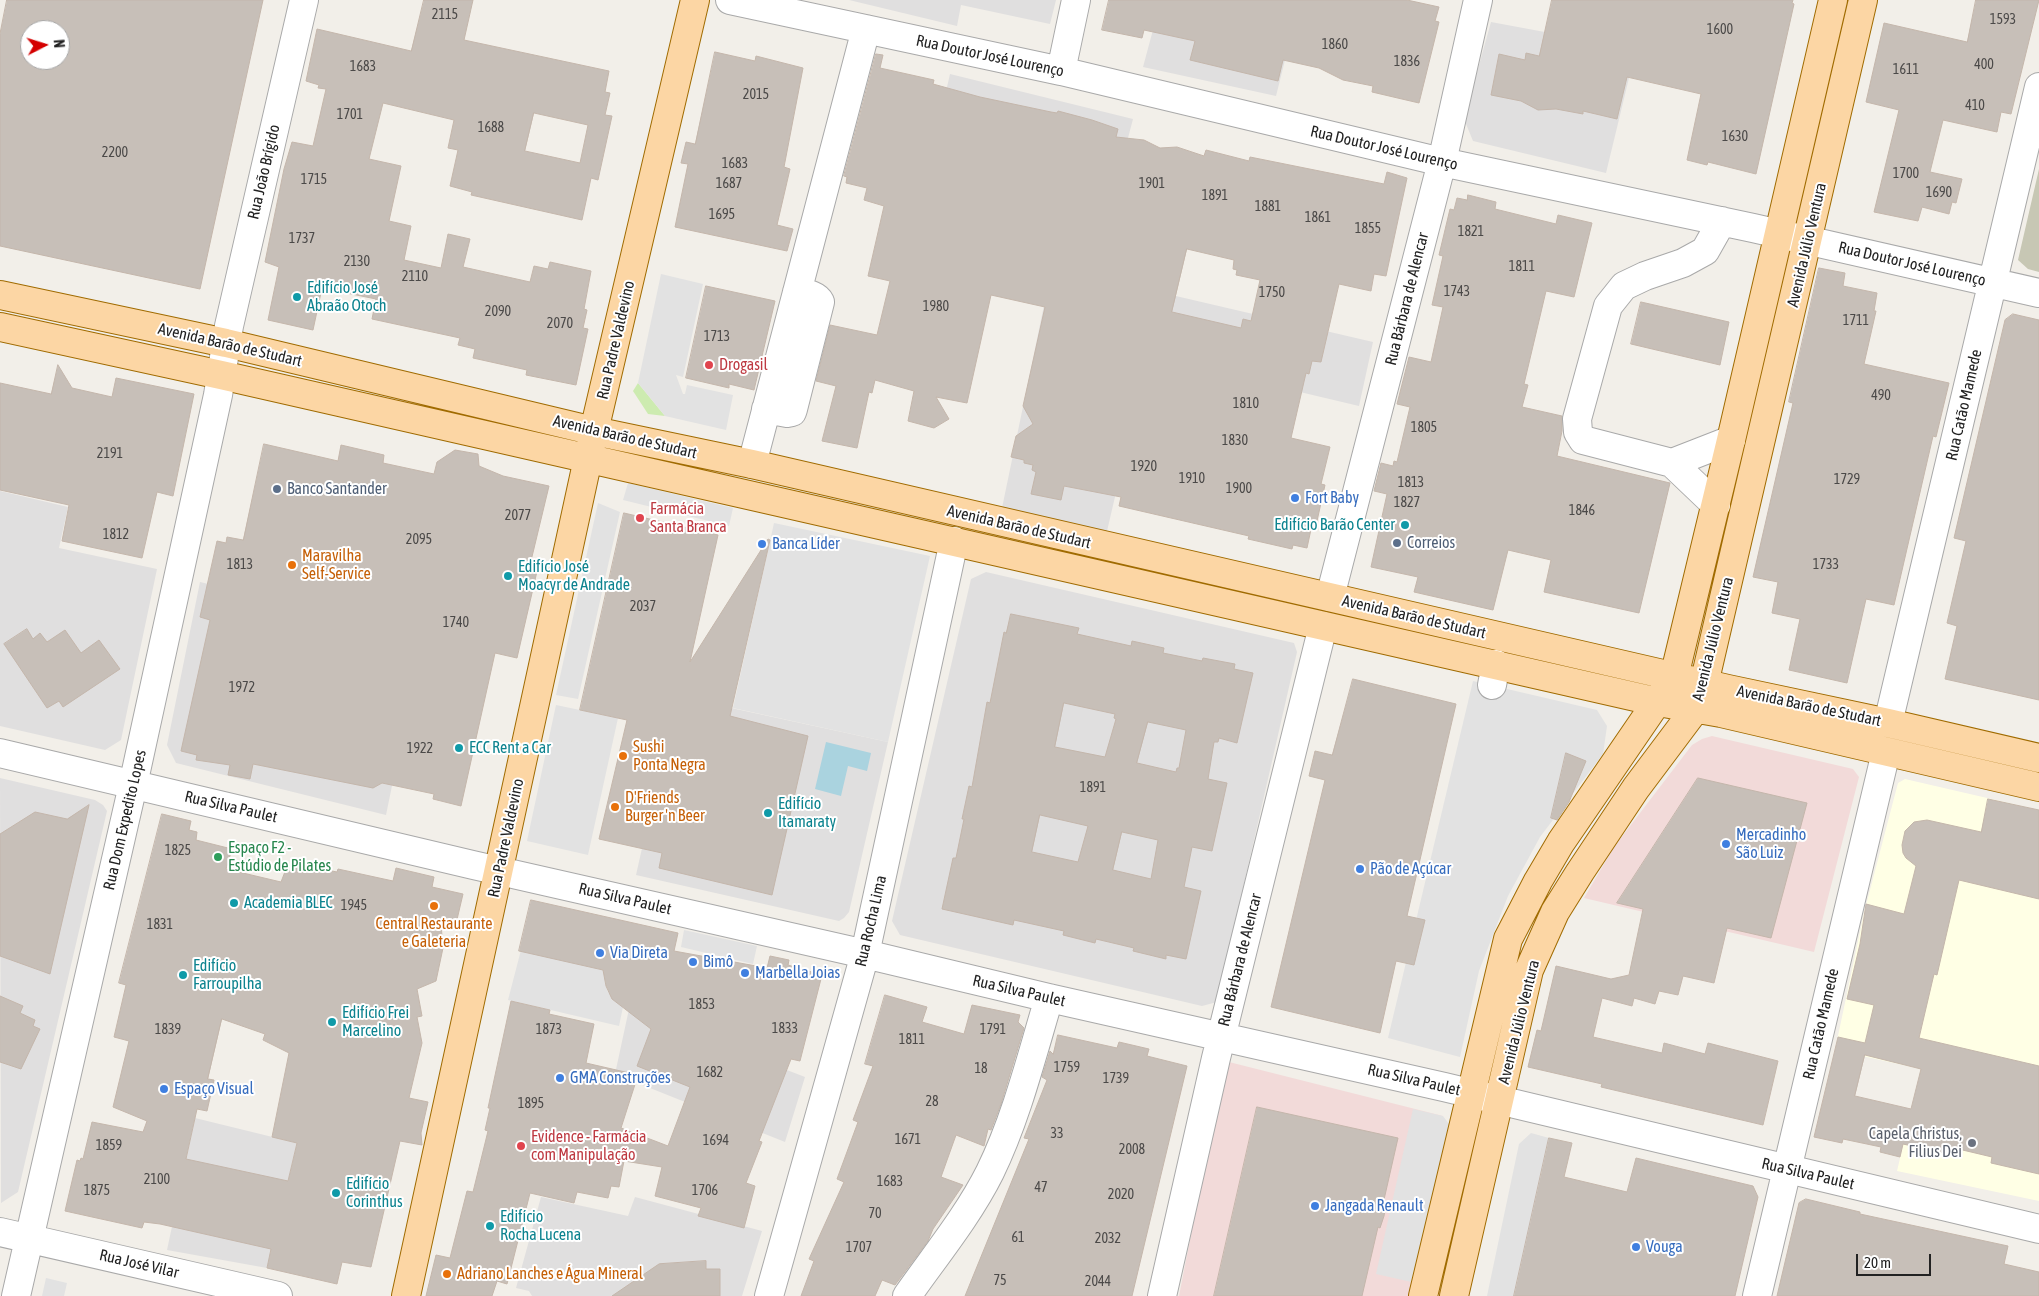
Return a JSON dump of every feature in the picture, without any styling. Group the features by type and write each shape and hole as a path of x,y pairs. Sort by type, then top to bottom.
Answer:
{"main road":[{"name":"Rua Padre Valdevino","path":"406,1296 594,430 695,0"},
{"name":"Avenida Júlio Ventura","path":"1423,1296 1508,940 1538,881 1561,842 1674,677 1716,505 1832,0"},
{"name":"Avenida Júlio Ventura","path":"1454,1296 1529,970 1555,912 1594,848 1700,696 1863,0"},
{"name":"Avenida Barão de Studart","path":"0,295 226,343 594,430 752,464 1160,560 1330,597 1674,677 1700,696 1886,752 2039,787"},
{"name":"Avenida Barão de Studart","path":"0,327 221,374 1323,626 1494,675 1658,702 1700,696 1888,723 2039,758"}],"street":[{"name":"Rua João Brígido","path":"226,343 304,0"},
{"name":"Rua Doutor José Lourenço","path":"730,0 1061,70 1442,162 1778,233 2039,293"},
{"path":"1061,70 1076,0"},
{"name":"Rua Bárbara de Alencar","path":"1330,597 1442,162 1478,0"},
{"path":"752,464 766,409 787,413 792,412 794,409 820,302 818,297 797,292 866,29"},
{"name":"Rua Catão Mamede","path":"1888,723 2039,87"},
{"path":"1716,505 1672,463 1583,440 1578,432 1577,419 1608,306 1624,286 1645,276 1682,263 1705,251 1722,221"},
{"name":"Rua Dom Expedito Lopes","path":"16,1296 133,785 226,343"},
{"path":"1672,463 1731,440"},
{"name":"Rua Rocha Lima","path":"769,1296 865,954 954,541"},
{"name":"Rua Bárbara de Alencar","path":"1162,1296 1222,1036 1323,626"},
{"name":"Rua Catão Mamede","path":"1757,1296 1886,752"},
{"name":"Rua Silva Paulet","path":"0,753 499,871 1470,1093 2039,1229"},
{"path":"907,1296 989,1174 1004,1142 1049,998"},
{"name":"Rua José Vilar","path":"0,1232 278,1296"}],"shaded area":[{"path":"849,0 1056,0 1050,24 961,5 957,26"},
{"path":"1161,0 1300,0 1276,96 1143,67"},
{"path":"1491,22 1636,49 1606,173 1473,141 1464,119"},
{"path":"950,74 1133,119 1102,237 1163,293 1373,342 1359,406 1148,356 1107,531 1002,508 1060,228 922,196"},
{"path":"2039,169 2039,272 2028,269 2018,260"},
{"path":"661,274 703,284 683,377 676,375 683,394 685,394 687,385 733,395 726,430 665,416 638,383"},
{"path":"628,483 733,508 729,526 623,500"},
{"path":"0,491 68,507 59,548 157,569 121,740 105,750 0,726"},
{"path":"598,503 620,512 578,699 556,695"},
{"path":"774,523 930,556 888,742 733,708"},
{"path":"986,572 1294,643 1297,652 1217,1002 1202,1006 900,935 892,921 971,579"},
{"path":"200,582 423,635 386,815 176,763 167,745"},
{"path":"1473,681 1597,710 1607,726 1603,754 1540,837 1508,896 1479,971 1460,1057 1388,1038"},
{"path":"676,696 888,742 849,912 844,918 839,921 636,875"},
{"path":"556,705 618,718 588,855 527,841"},
{"path":"1712,736 1853,769 1859,777 1814,952 1584,898 1614,847 1692,745"},
{"path":"0,778 95,800 103,805 107,811 18,1192 1,1203"},
{"path":"1905,779 2039,810 2039,1201 1897,1171 1921,1069 1835,1050 1864,913 1898,783"},
{"path":"684,930 757,946 753,964 681,947"},
{"path":"521,950 608,971 605,982 608,992 623,1007 619,1026 508,1000"},
{"path":"629,1009 805,1077 785,1142 615,1074"},
{"name":"Jangada Renault","path":"1225,1061 1443,1116 1412,1296 1179,1296"},
{"path":"1413,1109 1443,1116 1452,1128 1416,1283 1376,1274"},
{"path":"195,1118 297,1143 267,1268 167,1250"},
{"path":"1531,1133 1549,1138 1514,1296 1487,1296 1519,1144"},
{"path":"541,1197 628,1216 635,1197 762,1231 742,1296 532,1296 529,1291 516,1288"},
{"path":"46,1278 67,1283 64,1296 42,1296"}],"green space":[{"path":"638,383 665,416 648,414 633,391"}],"water":[{"path":"826,742 871,753 867,771 848,766 841,796 815,789"}],"building":[{"path":"7,0 263,0 200,289 0,246 0,34"},
{"path":"424,0 473,0 464,40 609,71 605,92 610,93 605,115 612,116 598,180 591,178 582,220 471,195 472,192 450,186 458,150 448,148 454,120 383,103 369,159 401,166 389,221 411,226 404,260 441,268 448,234 470,239 463,267 530,282 534,266 548,269 550,262 591,271 584,309 587,310 583,328 588,329 576,385 526,375 527,370 473,358 475,349 458,345 460,338 372,319 376,299 322,288 313,330 268,320 279,267 265,262 284,169 292,142 313,146 326,89 318,88 319,85 306,81 317,29 411,51","holes":["534,113 588,125 580,163 525,151"]},
{"path":"1109,0 1407,0 1439,7 1435,21 1439,22 1419,103 1372,92 1373,86 1343,80 1319,68 1283,60 1278,81 1190,60 1195,41 1144,30 1142,38 1102,30"},
{"path":"1552,0 1793,0 1792,3 1794,4 1756,174 1708,162 1707,165 1687,160 1701,94 1627,77 1617,119 1583,111 1583,114 1556,109 1538,110 1521,101 1491,95 1499,54 1525,60 1526,53 1539,56"},
{"path":"1976,0 2039,0 2011,114 2001,112 1997,132 1943,120 1930,172 1962,179 1956,203 1952,202 1949,214 1922,207 1918,221 1874,212 1899,110 1866,102 1884,23 1967,42"},
{"path":"715,52 755,61 756,56 803,68 784,167 790,169 777,225 793,229 787,251 675,227 688,164 681,163 686,142 695,144"},
{"path":"876,54 883,55 880,68 934,80 933,84 980,97 1051,112 1057,113 1058,111 1092,120 1118,129 1116,137 1144,140 1160,148 1177,147 1204,156 1206,150 1249,161 1250,157 1384,184 1387,172 1407,178 1386,276 1374,274 1371,291 1339,284 1321,362 1312,361 1309,374 1306,373 1291,438 1330,447 1321,484 1325,485 1317,521 1313,520 1307,548 1293,545 1292,549 1248,539 1249,536 1119,506 1121,497 1064,486 1061,500 1031,494 1036,472 1032,470 1033,465 1024,463 1024,460 1011,457 1016,436 1033,424 1023,406 1045,307 991,295 967,403 936,397 949,419 934,428 908,421 914,391 875,380 872,393 869,392 857,448 822,441 836,386 816,381 830,325 877,335 890,281 868,276 884,206 864,200 867,188 846,183 847,177 844,176","holes":["1187,249 1234,260 1233,269 1237,270 1236,275 1260,280 1251,321 1243,319 1241,328 1172,312"]},
{"path":"1468,195 1496,202 1495,209 1556,224 1558,215 1592,223 1574,297 1546,291 1524,384 1528,385 1522,407 1562,416 1562,431 1557,456 1670,483 1639,613 1544,592 1551,560 1508,550 1493,610 1414,592 1418,577 1371,567 1387,494 1374,491 1381,463 1393,466 1394,461 1397,462 1410,407 1397,404 1409,357 1431,362 1443,307 1432,305 1443,256 1439,255 1450,209 1454,210 1457,198 1467,200"},
{"path":"1819,268 1845,273 1843,286 1877,293 1874,311 1876,311 1864,364 1949,383 1936,437 1933,436 1894,605 1866,599 1847,683 1789,670 1800,619 1772,613 1778,582 1753,577 1793,403 1789,402"},
{"path":"706,286 775,301 754,390 729,384 729,388 686,378"},
{"path":"1641,302 1729,322 1720,365 1631,344"},
{"path":"2013,314 2039,320 2039,700 1945,679 1957,626 1947,623 1966,541 1954,538 2005,320"},
{"path":"58,365 72,388 112,397 116,378 194,394 173,496 157,492 142,558 62,541 69,505 0,490 0,383 51,394"},
{"path":"264,444 338,461 341,445 384,455 383,463 434,474 437,462 455,450 478,454 479,466 503,476 549,486 530,565 538,567 517,658 495,653 461,806 433,799 434,794 382,783 373,788 253,764 250,779 228,775 230,765 196,760 197,755 181,751 210,620 200,617 217,541 226,543 227,537 243,540"},
{"path":"624,513 718,535 690,662 768,539 770,540 730,716 808,736 772,895 659,868 662,853 599,839 627,720 580,710"},
{"path":"1011,614 1079,628 1077,634 1131,646 1132,641 1164,648 1163,653 1202,661 1203,658 1235,664 1234,669 1253,673 1237,743 1219,738 1218,742 1214,742 1208,779 1227,783 1212,851 1192,847 1184,887 1201,891 1186,959 1166,955 1166,959 1133,951 1134,948 1096,939 1095,943 1063,935 1064,931 1014,920 1013,925 942,909 953,858 956,858 969,786 972,787 987,702 990,703 1004,632 1006,633","holes":["1064,703 1115,714 1114,718 1116,719 1105,757 1055,747","1148,722 1186,730 1179,768 1177,768 1176,772 1137,763","1040,815 1088,826 1078,862 1032,852","1122,832 1158,840 1151,879 1113,870"]},
{"path":"27,629 33,639 40,633 47,642 65,630 81,653 99,640 120,669 63,707 59,701 47,708 4,644"},
{"name":"Pão de Açúcar","path":"1353,679 1456,704 1407,916 1425,920 1414,965 1396,961 1380,1033 1271,1007 1325,780 1309,776 1315,751 1332,755"},
{"path":"1566,753 1586,761 1569,802 1557,820 1551,818"},
{"path":"1698,778 1807,803 1771,938 1727,928 1714,983 1683,976 1678,995 1659,991 1655,1004 1634,998 1632,1006 1602,998 1593,1037 1662,1053 1664,1043 1705,1054 1708,1043 1778,1061 1763,1125 1601,1087 1602,1084 1528,1067 1537,1030 1541,1031 1556,966 1611,979 1629,975 1643,909 1617,903"},
{"path":"1988,799 2039,810 2039,899 1959,880 1937,975 1934,974 1919,1038 2039,1066 2039,1174 1991,1163 1992,1157 1950,1147 1948,1154 1903,1144 1900,1157 1880,1152 1881,1147 1843,1139 1842,1143 1814,1137 1838,1037 1865,1043 1874,1005 1847,999 1860,944 1866,904 1904,914 1916,866 1903,853 1902,845 1905,831 1914,822 1927,820 1981,832","holes":["1865,1055 1921,1069 1911,1109 1855,1096"]},
{"path":"89,805 50,974 0,956 0,834 35,812 67,819"},
{"path":"162,814 191,821 189,830 197,832 196,840 232,849 226,869 281,882 286,869 291,871 293,863 337,872 338,869 393,881 396,868 434,877 432,887 463,894 455,928 441,924 443,948 436,981 417,989 422,1016 417,1017 422,1043 409,1098 428,1102 421,1133 422,1145 400,1141 371,1267 342,1262 337,1284 267,1268 271,1249 160,1224 144,1222 142,1228 65,1211 77,1160 83,1159 92,1122 143,1132 147,1121 113,1107 129,1041 114,1037 126,985 119,983","holes":["222,1019 265,1034 263,1040 289,1053 272,1137 297,1143 288,1181 186,1159 197,1109 207,1111 214,1080 208,1079"]},
{"path":"531,900 678,933 674,951 767,968 770,956 789,960 788,965 822,975 800,1061 791,1059 759,1141 762,1142 746,1183 755,1186 744,1228 698,1216 701,1208 655,1196 662,1167 624,1161 619,1187 611,1186 608,1198 577,1192 574,1203 530,1193 507,1284 497,1281 492,1296 426,1296 436,1255 450,1258 467,1191 473,1192 488,1131 485,1130 490,1108 488,1108 511,1001 550,1010 549,1014 594,1024 586,1063 638,1075 621,1128 668,1146 690,1087 637,1066 651,1029 612,999 606,986 603,970 519,951"},
{"path":"885,995 927,1007 922,1022 964,1034 972,1005 1020,1015 1018,1022 1024,1028 1001,1104 991,1130 988,1129 984,1146 956,1135 941,1177 963,1185 933,1229 928,1241 895,1285 882,1280 875,1296 801,1296 814,1261 809,1259 844,1182 837,1179 858,1122 853,1120 873,1066 865,1064"},
{"path":"0,996 23,1006 20,1013 35,1020 33,1026 40,1029 21,1069 0,1062"},
{"path":"1058,1035 1117,1048 1119,1042 1149,1049 1147,1056 1187,1066 1132,1296 965,1296 1029,1139 1024,1138 1047,1080 1042,1077 1050,1051 1053,1054"},
{"path":"1257,1107 1398,1138 1383,1204 1386,1204 1384,1216 1380,1228 1378,1227 1362,1296 1214,1296"},
{"name":"Vouga","path":"1549,1138 1572,1143 1564,1177 1627,1192 1636,1158 1753,1186 1758,1197 1735,1296 1514,1296"},
{"path":"1806,1199 1860,1212 1860,1214 2008,1246 2004,1264 2039,1272 2039,1296 1777,1296 1799,1203"},
{"path":"706,1261 706,1269 720,1269 720,1296 612,1296 659,1264"}],"place":[{"name":"Edifício José Abraão Otoch","path":"297,297"},
{"name":"Drogasil","path":"709,365"},
{"name":"Banco Santander","path":"277,489"},
{"name":"Fort Baby","path":"1295,498"},
{"name":"Farmácia Santa Branca","path":"640,518"},
{"name":"Edifício Barão Center","path":"1405,525"},
{"name":"Correios","path":"1397,543"},
{"name":"Banca Líder","path":"762,544"},
{"name":"Maravilha Self-Service","path":"292,565"},
{"name":"Edifício José Moacyr de Andrade","path":"508,576"},
{"name":"ECC Rent a Car","path":"459,748"},
{"name":"Sushi Ponta Negra","path":"623,756"},
{"name":"D'Friends Burger 'n Beer","path":"615,807"},
{"name":"Edifício Itamaraty","path":"768,813"},
{"name":"Mercadinho São Luiz","path":"1726,844"},
{"name":"Espaço F2 - Estúdio de Pilates","path":"218,857"},
{"name":"Pão de Açúcar","path":"1360,869"},
{"name":"Academia BLEC","path":"234,903"},
{"name":"Central Restaurante e Galeteria","path":"434,906"},
{"name":"Via Direta","path":"600,953"},
{"name":"Bimô","path":"693,962"},
{"name":"Marbella Joias","path":"745,973"},
{"name":"Edifício Farroupilha","path":"183,975"},
{"name":"Edifício Frei Marcelino","path":"332,1022"},
{"name":"GMA Construções","path":"560,1078"},
{"name":"Espaço Visual","path":"164,1089"},
{"name":"Capela Christus, Filius Dei","path":"1972,1143"},
{"name":"Evidence - Farmácia com Manipulação","path":"521,1146"},
{"name":"Edifício Corinthus","path":"336,1193"},
{"name":"Jangada Renault","path":"1315,1206"},
{"name":"Edifício Rocha Lucena","path":"490,1226"},
{"name":"Vouga","path":"1636,1247"},
{"name":"Adriano Lanches e Água Mineral","path":"447,1274"}]}
